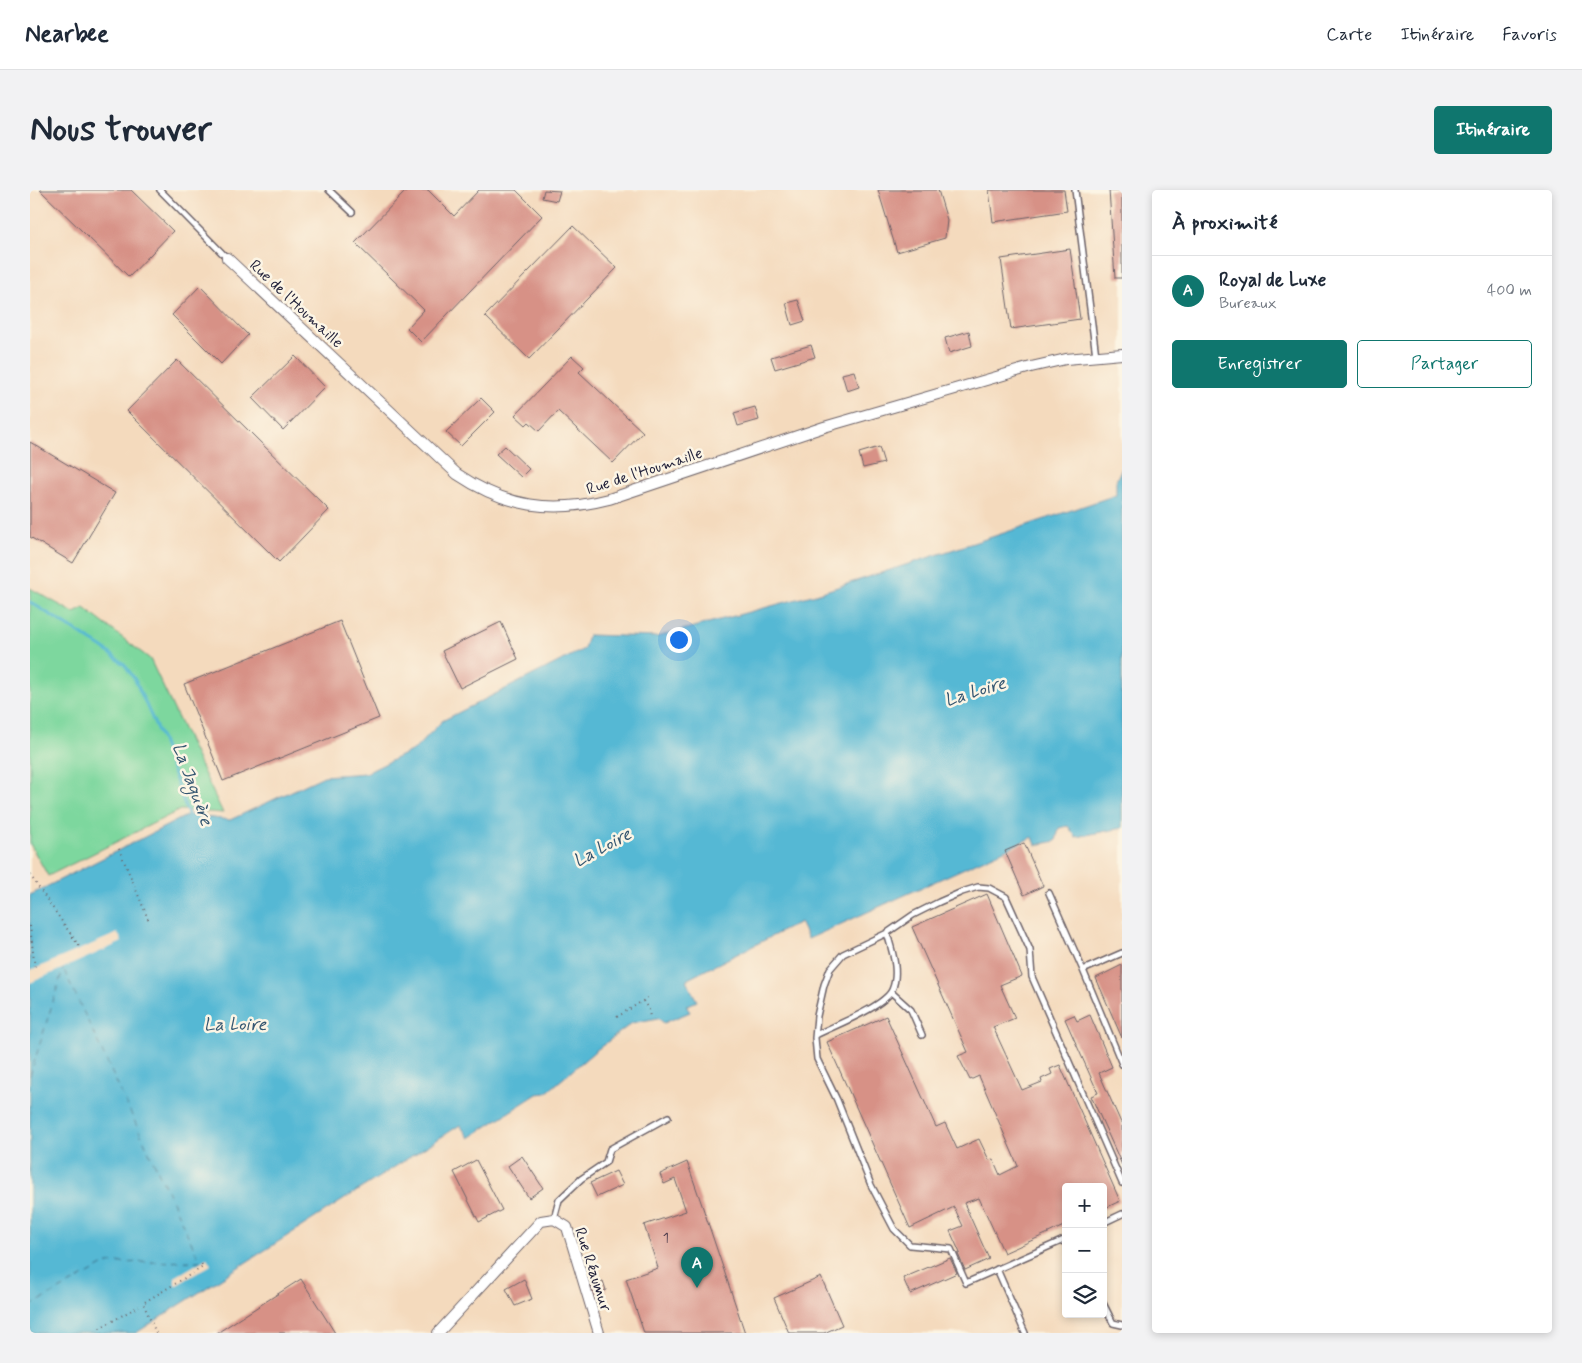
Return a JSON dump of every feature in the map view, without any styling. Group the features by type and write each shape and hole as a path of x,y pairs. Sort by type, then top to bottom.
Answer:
{"street":[{"name":"Rue de l'Houmaille","path":"227,258 452,469 474,484 494,494 524,504 543,507 570,507 609,499 824,428 1039,365 1066,359 1122,354"},
{"path":"438,1333 541,1221 554,1219"},
{"name":"Rue Réaumur","path":"554,1219 567,1227 599,1333"}],"lane":[{"name":"Rue de l'Houmaille","path":"160,190 227,258"},
{"path":"329,190 352,212"},
{"path":"1075,190 1096,356"},
{"path":"1062,1241 966,1283 951,1250 910,1245 894,1229 871,1185 837,1100 817,1059 817,1016 824,986 830,969 843,954 888,933 914,915 962,892 978,887 989,888 1006,896 1030,950 1032,977 1122,1183"},
{"path":"1048,893 1083,970 1122,1064"},
{"path":"816,1035 877,1005 892,992 895,977 895,961 888,933"},
{"path":"1083,970 1122,953"},
{"path":"892,992 911,1010 922,1035"},
{"path":"554,1219 559,1200 581,1179 606,1162 610,1150 668,1117"},
{"path":"1107,1221 1122,1214"},
{"path":"998,1269 1026,1333"},
{"path":"1107,1310 1114,1323 1122,1325"}],"path":[{"path":"119,849 149,921"},
{"path":"30,875 81,949"},
{"path":"30,926 35,969"},
{"path":"617,1017 649,997"},
{"path":"644,1001 649,1010 650,1018"},
{"path":"156,1333 143,1302 204,1266 200,1261"},
{"path":"102,1332 100,1328 139,1306"}],"green space":[{"path":"30,588 74,613 84,608 150,659 223,813 180,810 48,876 30,844"}],"water":[{"name":"La Loire","path":"1122,467 1122,828 1076,837 1068,826 1059,828 1056,841 1036,845 1033,837 808,939 800,922 686,980 697,1001 686,1006 690,1012 664,1023 658,1018 632,1023 546,1093 537,1094 469,1138 460,1125 136,1333 30,1333 30,895 188,815 230,820 324,776 366,773 415,749 442,721 584,649 588,635 656,637 816,594 1116,495 1116,481"}],"pier":[{"path":"118,933 122,942 30,983 30,971"},
{"path":"207,1258 211,1265 175,1286 175,1277"}],"building":[{"path":"40,190 131,190 173,231 129,277"},
{"path":"407,190 428,190 454,216 479,190 516,190 542,216 421,342 407,328 424,310 355,243"},
{"path":"544,190 560,191 557,201 542,198"},
{"path":"878,190 938,190 947,220 945,238 897,252"},
{"path":"989,190 1064,190 1067,211 993,222"},
{"path":"1109,190 1122,190 1122,278 1115,278"},
{"path":"573,226 617,268 529,359 485,316"},
{"path":"1070,249 1080,319 1011,329 1001,259"},
{"path":"200,286 248,335 221,364 172,315"},
{"path":"798,300 805,321 792,325 786,303"},
{"path":"969,331 972,346 949,353 945,338"},
{"path":"811,345 815,357 775,369 771,357"},
{"path":"295,356 325,387 283,430 252,398"},
{"path":"572,356 584,367 579,372 643,432 613,463 558,411 539,431 529,422 526,425 515,415"},
{"path":"177,360 329,510 279,562 127,411"},
{"path":"854,371 859,387 847,391 842,374"},
{"path":"481,398 495,412 461,446 446,432"},
{"path":"755,407 759,420 738,426 734,413"},
{"path":"30,442 115,493 73,563 30,537"},
{"path":"505,446 529,469 521,477 496,454"},
{"path":"879,447 884,463 863,468 859,453"},
{"path":"340,621 379,718 223,781 184,684"},
{"path":"501,622 518,659 460,688 442,651"},
{"path":"1024,843 1043,886 1024,895 1005,851"},
{"path":"987,894 1022,976 1000,985 1015,1018 993,1027 1022,1090 1042,1082 1041,1079 1052,1074 1050,1069 1060,1065 1120,1201 1107,1207 1107,1183 1062,1183 1062,1227 1004,1253 979,1198 964,1203 989,1259 965,1270 950,1231 963,1226 954,1207 910,1228 827,1042 886,1016 936,1127 945,1123 957,1149 979,1139 989,1160 993,1159 1000,1175 1018,1166 979,1076 970,1080 958,1056 968,1052 912,927"},
{"path":"1122,965 1122,1038 1096,978"},
{"path":"1074,1015 1077,1021 1090,1015 1112,1067 1099,1073 1122,1125 1122,1165 1091,1096 1098,1093 1065,1019"},
{"path":"522,1156 543,1188 529,1198 508,1166"},
{"path":"476,1160 502,1210 479,1222 454,1172"},
{"path":"687,1162 745,1333 644,1333 626,1279 658,1268 644,1225 686,1211 675,1179 664,1184 660,1174"},
{"path":"616,1171 623,1185 597,1197 590,1183"},
{"path":"950,1258 957,1273 910,1294 903,1278"},
{"path":"821,1277 842,1325 824,1333 789,1333 774,1298"},
{"path":"301,1279 335,1333 217,1333"},
{"path":"524,1279 532,1299 515,1306 506,1289"},
{"path":"603,1281 606,1290 595,1294 591,1284"}],"waterway":[{"name":"La Jaguère","path":"30,602 103,648 125,665 135,680 161,738 189,817"}],"ferry route":[{"path":"30,1306 108,1263 200,1261 63,968"},
{"path":"30,1076 63,969"}],"place":[{"name":"Royal de Luxe","path":"697,1288"}]}
